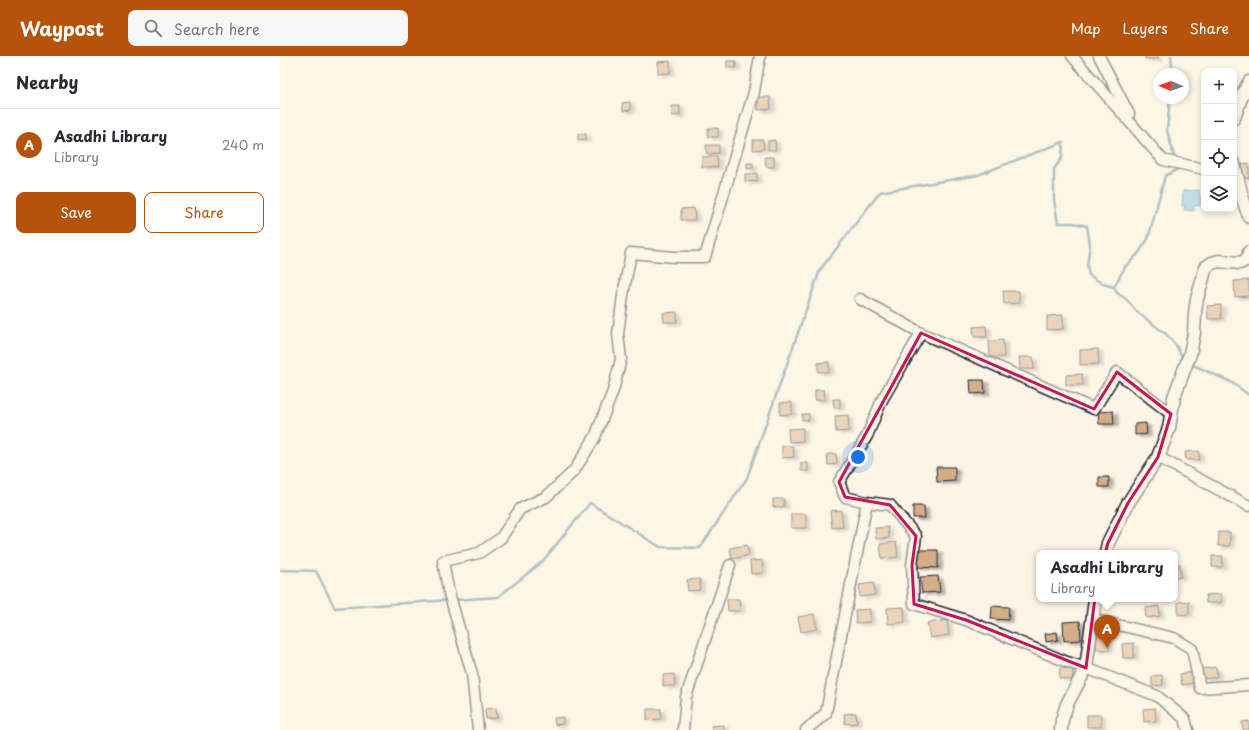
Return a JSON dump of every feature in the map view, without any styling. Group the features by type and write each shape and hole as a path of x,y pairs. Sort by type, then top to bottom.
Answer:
{"street":[{"path":"478,730 472,674 448,589 443,561 479,553 501,538 520,509 546,497 574,471 595,437 615,384 621,359 618,334 623,295 631,253 674,257 705,257 754,92 760,56"},
{"path":"1072,56 1163,160 1201,168"},
{"path":"1099,56 1137,129"},
{"path":"1237,110 1249,82"},
{"path":"1237,178 1247,202 1249,217"},
{"path":"1107,550 1108,543 1128,503 1158,458 1169,428 1174,397 1190,354 1194,333 1197,299 1206,267 1212,263 1220,262 1240,263 1248,259 1249,252"},
{"path":"860,299 921,333 1094,409 1117,372 1171,414"},
{"path":"921,333 882,400 868,436 840,482 845,497 867,502 890,504 916,536 912,566 914,604 966,620 1068,662 1157,696 1185,719 1188,730"},
{"path":"1158,458 1249,506"},
{"path":"806,730 826,713 867,502"},
{"path":"683,730 686,697 730,565"},
{"path":"1061,730 1062,720 1067,704 1086,668 1095,602"},
{"path":"1092,619 1174,638 1192,649 1200,688 1249,685"}],"highlighted area":[{"path":"921,333 1094,409 1117,372 1171,414 1158,457 1128,503 1108,543 1097,582 1086,668 966,620 914,604 912,565 916,536 890,505 845,497 839,482"}],"water":[{"path":"1199,190 1201,205 1194,206 1194,211 1184,210 1185,206 1182,206 1183,191"}],"building":[{"path":"1145,56 1158,56 1158,59 1145,59"},
{"path":"670,61 670,73 658,74 658,62"},
{"path":"727,61 736,61 736,68 727,68"},
{"path":"758,97 770,97 771,109 758,110"},
{"path":"630,102 631,110 623,111 622,103"},
{"path":"671,106 680,106 680,115 672,116"},
{"path":"708,128 718,128 718,137 708,137"},
{"path":"578,134 586,134 586,139 578,140"},
{"path":"753,140 763,140 764,149 753,150"},
{"path":"775,140 776,150 768,150 768,141"},
{"path":"706,145 719,145 719,153 707,154"},
{"path":"717,156 718,167 702,167 702,157"},
{"path":"765,157 774,157 774,167 766,167"},
{"path":"747,163 753,163 753,168 747,169"},
{"path":"1249,163 1249,178 1243,178 1242,164"},
{"path":"757,173 757,181 745,182 745,174"},
{"path":"694,208 695,220 681,220 681,209"},
{"path":"1249,280 1249,296 1235,297 1234,281"},
{"path":"1003,291 1019,291 1019,303 1004,304"},
{"path":"1221,305 1221,319 1208,319 1207,306"},
{"path":"677,312 677,322 664,322 663,313"},
{"path":"1063,315 1063,329 1047,330 1047,316"},
{"path":"986,326 987,337 974,337 973,327"},
{"path":"1003,340 1004,357 990,357 989,341"},
{"path":"1098,349 1099,364 1080,365 1080,350"},
{"path":"1019,357 1033,357 1034,369 1020,369"},
{"path":"829,362 829,372 818,372 818,363"},
{"path":"1082,374 1083,385 1066,385 1066,375"},
{"path":"970,380 984,380 985,393 971,394"},
{"path":"815,390 824,390 825,400 815,400"},
{"path":"833,399 840,399 840,408 834,408"},
{"path":"792,402 792,414 780,415 780,403"},
{"path":"1113,411 1114,424 1099,424 1098,412"},
{"path":"802,414 809,414 809,420 802,420"},
{"path":"848,415 849,431 836,432 835,416"},
{"path":"1146,423 1147,434 1135,435 1135,424"},
{"path":"803,428 803,441 789,442 788,429"},
{"path":"782,446 793,446 794,457 782,458"},
{"path":"1199,451 1199,460 1186,460 1185,452"},
{"path":"827,454 836,454 837,464 828,465"},
{"path":"801,463 808,463 808,471 801,471"},
{"path":"936,467 955,467 955,481 937,482"},
{"path":"1099,477 1109,477 1109,487 1099,487"},
{"path":"773,499 784,499 784,507 773,507"},
{"path":"913,506 924,506 925,518 913,518"},
{"path":"841,510 843,527 832,528 830,511"},
{"path":"791,514 806,514 806,528 791,528"},
{"path":"888,527 889,538 876,539 875,528"},
{"path":"1219,532 1230,532 1230,546 1218,546"},
{"path":"896,542 898,557 882,559 880,544"},
{"path":"747,545 749,555 732,559 730,548"},
{"path":"918,550 938,550 938,568 917,567"},
{"path":"1212,556 1223,556 1222,567 1212,567"},
{"path":"762,560 763,573 751,574 750,561"},
{"path":"1178,564 1180,564 1181,577 1178,577"},
{"path":"938,576 940,592 922,593 920,577"},
{"path":"700,579 700,590 688,591 687,580"},
{"path":"874,583 875,595 860,597 859,585"},
{"path":"1221,594 1221,603 1206,603 1206,595"},
{"path":"727,599 739,599 740,611 728,611"},
{"path":"1189,601 1189,614 1178,615 1178,602"},
{"path":"992,606 1009,607 1008,620 991,619"},
{"path":"1159,606 1160,616 1146,618 1145,608"},
{"path":"904,607 905,622 888,624 887,608"},
{"path":"870,609 870,622 856,623 855,610"},
{"path":"814,614 817,629 801,632 798,617"},
{"path":"947,620 949,635 930,638 927,623"},
{"path":"1080,621 1081,640 1064,641 1063,622"},
{"path":"1057,632 1058,640 1046,642 1045,634"},
{"path":"1096,633 1109,633 1109,650 1096,650"},
{"path":"1134,643 1134,658 1123,658 1122,644"},
{"path":"1216,667 1217,677 1203,679 1202,669"},
{"path":"1060,668 1073,669 1072,680 1059,678"},
{"path":"1192,672 1194,683 1182,685 1180,674"},
{"path":"674,674 675,686 663,686 663,675"},
{"path":"1162,675 1163,685 1152,686 1152,676"},
{"path":"496,708 497,718 486,719 485,709"},
{"path":"1155,708 1156,721 1144,722 1143,709"},
{"path":"647,709 661,709 661,719 647,720"},
{"path":"856,713 857,723 845,724 844,714"},
{"path":"1087,715 1101,715 1101,727 1087,727"},
{"path":"563,717 563,724 555,725 554,718"},
{"path":"1249,721 1249,730 1243,730 1242,722"},
{"path":"724,725 724,730 712,730 711,726"}],"waterway":[{"path":"1171,56 1172,68"},
{"path":"1169,104 1167,130 1175,160"},
{"path":"454,600 498,597 542,562 590,503 660,547 700,548 747,478 820,270 880,192 978,175 1063,142 1062,158 1054,169 1054,200 1058,223 1073,223 1087,226 1090,245 1087,265 1089,275 1103,284 1114,287 1117,293 1126,299 1136,311 1166,334 1177,347 1183,358"},
{"path":"1114,287 1125,267 1138,254 1148,239 1165,176 1178,169 1177,165"},
{"path":"1193,365 1231,382 1249,395"},
{"path":"280,570 316,571 335,608 449,600"}],"place":[{"name":"Asadhi Library","path":"1107,648"}]}
